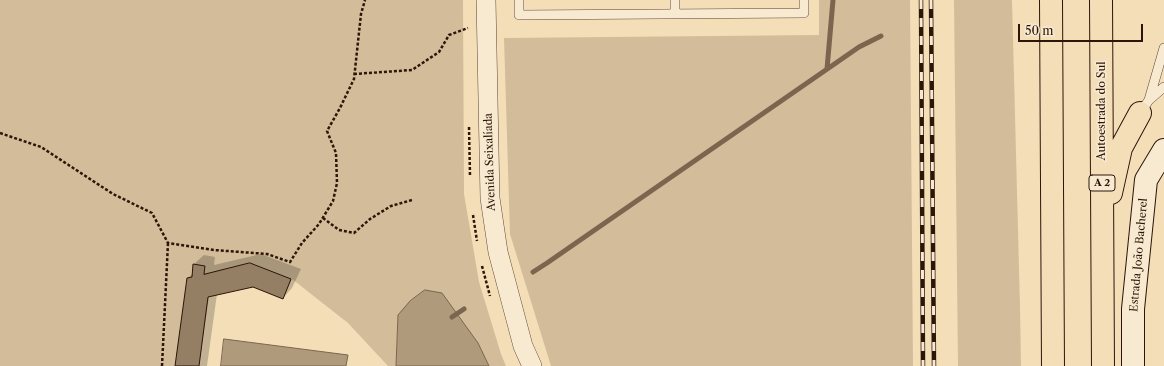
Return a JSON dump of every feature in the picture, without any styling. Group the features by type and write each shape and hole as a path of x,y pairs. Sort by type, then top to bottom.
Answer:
{"highway":[{"path":"1051,0 1053,366"},
{"name":"Autoestrada do Sul","path":"1101,0 1103,366"},
{"path":"1102,266 1111,191 1121,148 1145,107"}],"street":[{"name":"Avenida Seixalíada","path":"486,0 490,198 498,252 523,346 532,366"},
{"name":"Estrada João Bacherel","path":"1133,366 1133,309 1146,180 1164,150"}],"lane":[{"path":"519,0 519,15 804,13 804,0"},
{"path":"675,0 675,14"},
{"path":"1145,107 1164,48"},
{"path":"1145,107 1164,87"}],"path":[{"path":"168,243 214,250 267,254 290,262 302,243 319,224 333,201 337,183 336,153 327,131 354,79 361,14 365,0"},
{"path":"354,74 412,70 439,52 449,34 468,28"},
{"path":"0,133 41,147 113,194 152,213 168,243 162,366"},
{"path":"323,218 339,230 354,233 391,206 412,200"}],"shaded area":[{"path":"0,0 463,0 464,194 479,282 506,366 489,366 478,343 398,315 396,366 388,366 348,323 292,279 283,299 253,287 209,297 199,366 0,366"},
{"path":"819,0 910,0 913,366 551,366 510,234 504,38 819,35"},
{"path":"954,0 1012,0 1021,366 958,366"},
{"path":"425,290 442,293 478,343 489,366 396,366 398,315 410,301"},
{"path":"224,339 348,355 346,366 221,366"}],"building":[{"path":"250,263 291,279 283,299 253,287 208,297 199,366 175,366 187,278 192,277 193,264 205,266 204,274"}],"waterway":[{"path":"827,69 833,0"},
{"path":"533,272 859,47 881,36"},
{"path":"452,317 464,309"}],"railway":[{"path":"921,0 923,366"},
{"path":"931,0 934,366"}]}
